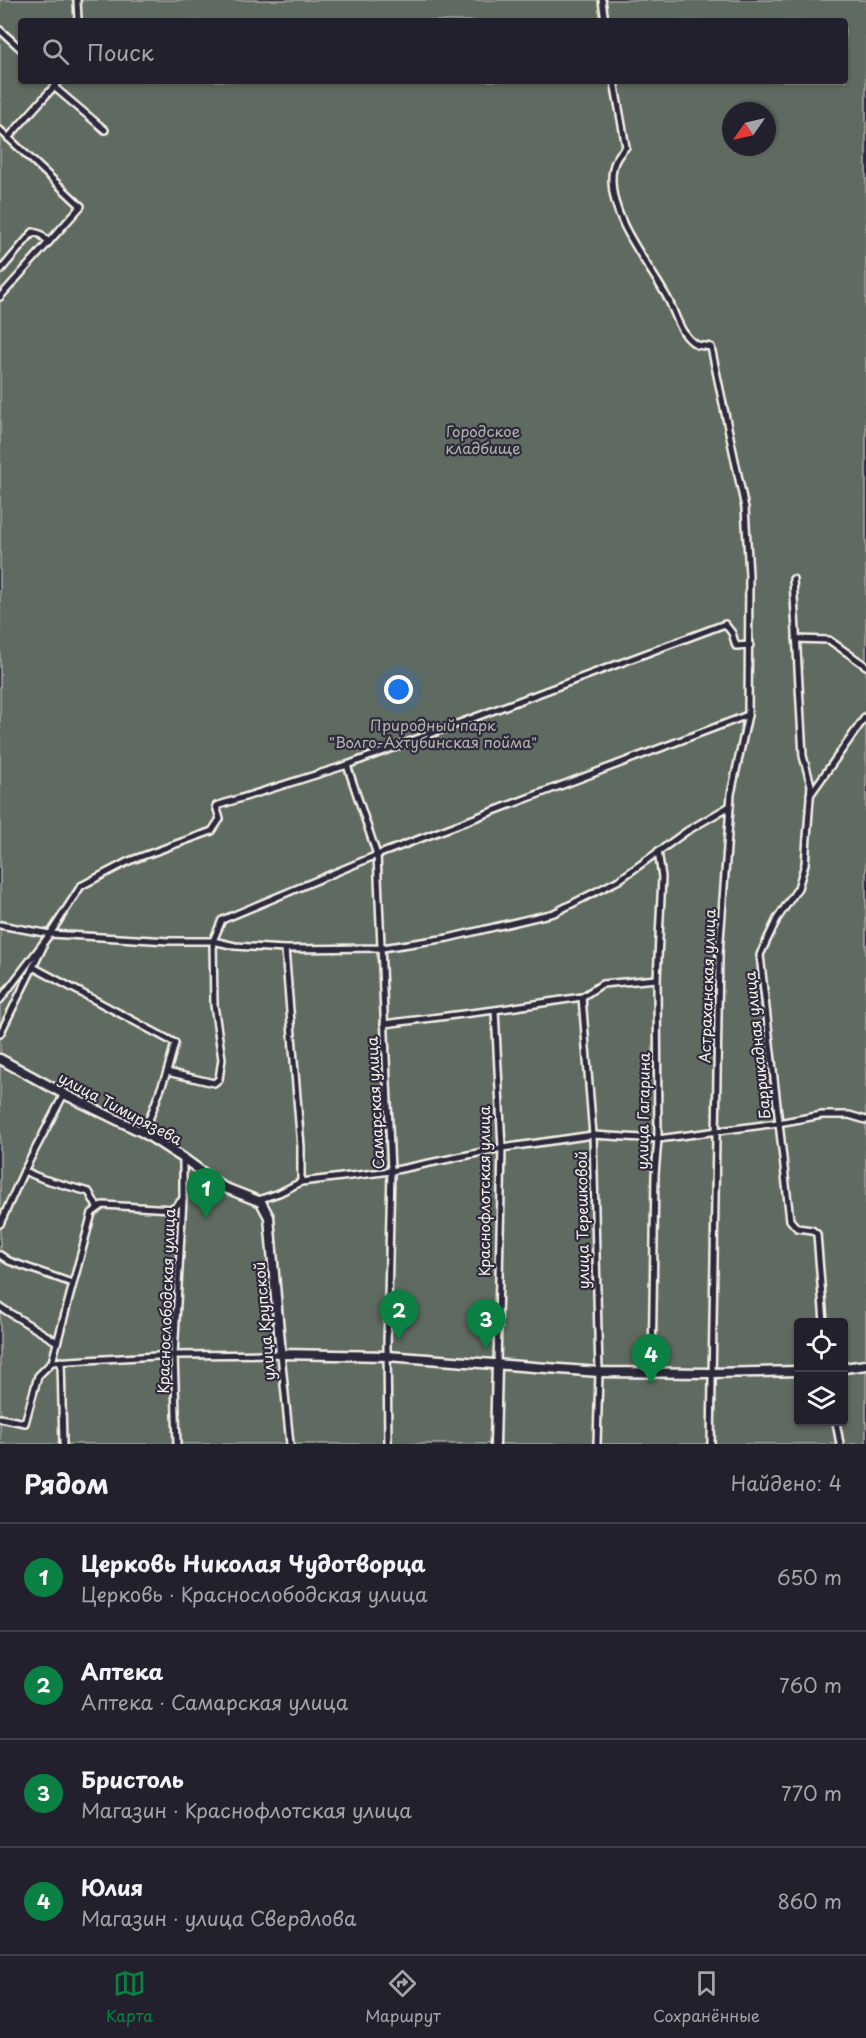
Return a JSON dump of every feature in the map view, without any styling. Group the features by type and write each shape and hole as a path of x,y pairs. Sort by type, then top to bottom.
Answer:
{"street":[{"path":"77,0 78,18"},
{"path":"602,0 605,18"},
{"path":"0,30 18,46"},
{"path":"8,138 57,84"},
{"path":"59,84 105,130"},
{"name":"Астраханская улица","path":"616,84 626,147 615,159 612,180 616,204 627,230 669,301 684,332 697,345 711,347 745,508 747,531 750,645 748,715 730,806 719,953 711,1444"},
{"path":"0,130 81,206 0,297"},
{"path":"0,270 33,232 40,234 49,242"},
{"name":"Баррикадная улица","path":"793,579 803,756 811,785 802,878 777,919 760,955 790,1220 797,1228 812,1230 817,1234 824,1318"},
{"path":"0,1000 50,934 81,885 129,861 212,831 220,819 216,806 347,765 725,624 732,633 736,646 750,645"},
{"path":"796,639 829,640 866,666"},
{"path":"167,1072 214,1083 219,1079 222,1059 214,1005 213,941 222,920 377,855 748,715"},
{"path":"809,796 866,716"},
{"name":"Самарская улица","path":"347,765 377,855 392,1171 387,1356 388,1444"},
{"path":"0,926 50,934 169,941 213,941 235,946 285,949 382,948 448,938 554,913 619,880 658,851 730,806"},
{"name":"улица Гагарина","path":"652,1372 655,1174 658,1139 657,979 662,877 658,851"},
{"path":"0,1034 50,934"},
{"path":"285,949 301,1148 301,1182"},
{"path":"33,967 176,1043 144,1133"},
{"path":"384,1024 582,997 602,984 657,979"},
{"name":"улица Терешковой","path":"582,997 593,1135 599,1371 597,1444"},
{"name":"Краснофлотская улица","path":"495,1010 502,1148 495,1444"},
{"name":"улица Тимирязева","path":"0,1059 64,1095 144,1133 223,1187 258,1200"},
{"path":"0,1224 24,1171 64,1095"},
{"path":"258,1200 301,1182 392,1171 502,1148 593,1135 658,1139 822,1115 849,1115 866,1120"},
{"name":"Краснослободская улица","path":"177,1444 174,1355 183,1199 183,1158"},
{"path":"24,1171 89,1192 97,1207"},
{"path":"0,1418 25,1424 38,1376 52,1362 89,1220 97,1207 103,1205 173,1209 183,1199"},
{"name":"улица Крупской","path":"258,1200 269,1217 290,1444"},
{"path":"0,1255 9,1261 72,1283"},
{"path":"0,1307 57,1342"},
{"path":"52,1362 174,1355 281,1354 387,1356 599,1371 712,1373 794,1371"},
{"path":"61,1361 63,1444"},
{"path":"848,1367 866,1365"},
{"path":"837,1426 840,1444"}],"green space":[{"name":"Природный парк \"Волго-Ахтубинская пойма\"","path":"0,0 866,0 866,1444 0,1444"}],"place":[{"name":"Церковь Николая Чудотворца","path":"206,1218"},
{"name":"Аптека","path":"399,1340"},
{"name":"Бристоль","path":"486,1349"},
{"name":"Юлия","path":"651,1384"}],"park label":[{"name":"Городское кладбище","path":"483,440"}]}
